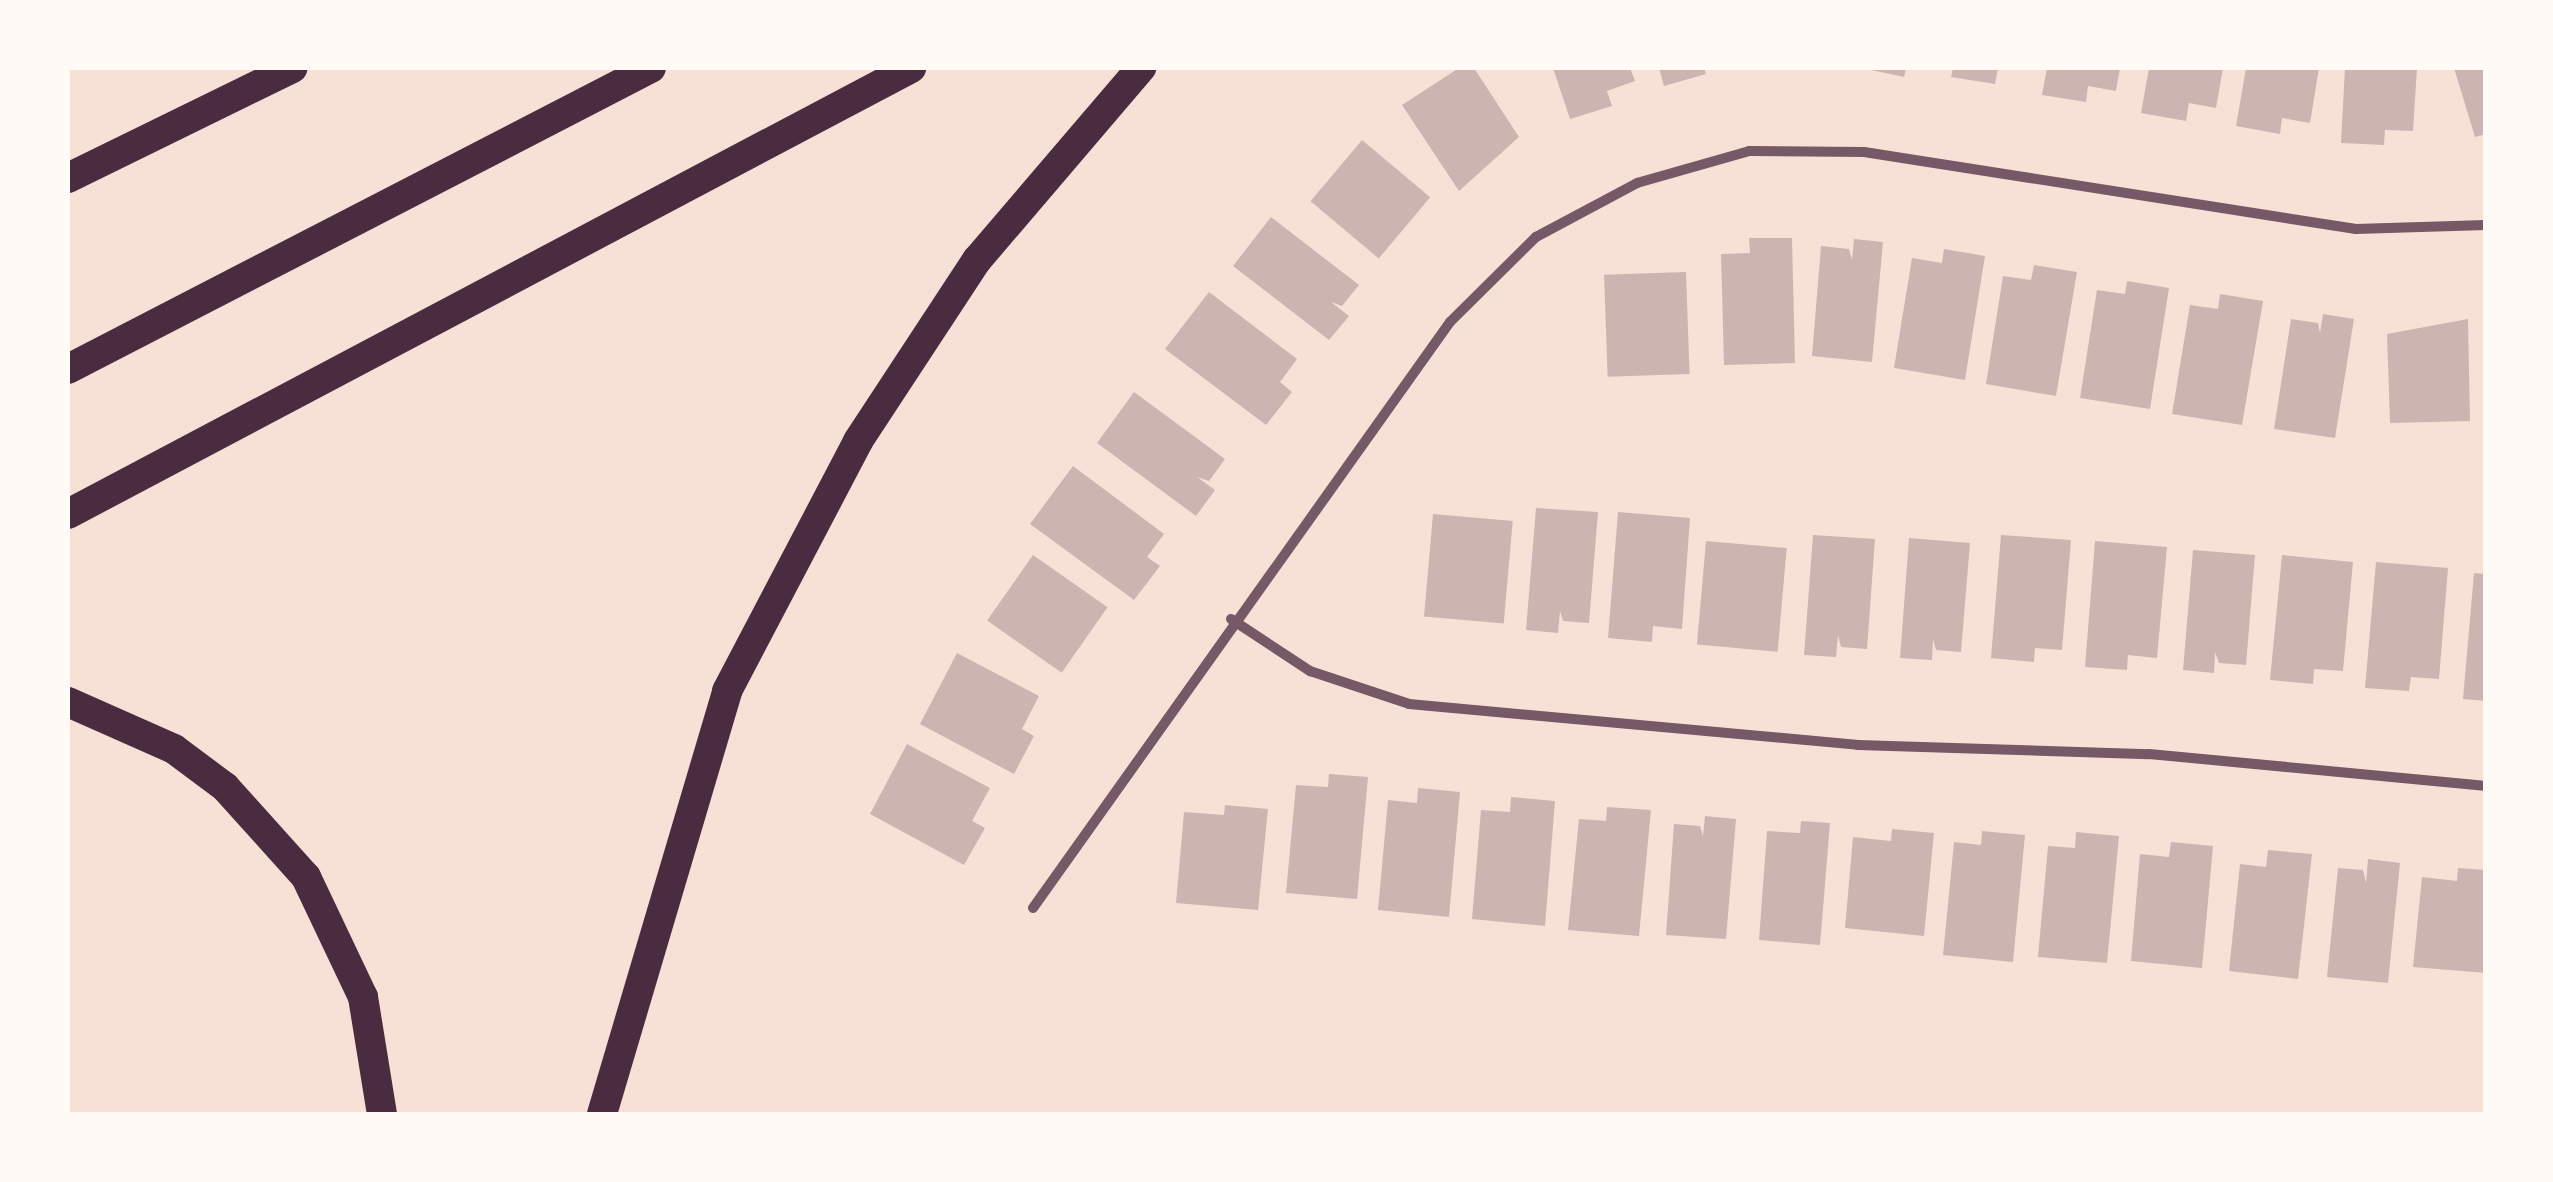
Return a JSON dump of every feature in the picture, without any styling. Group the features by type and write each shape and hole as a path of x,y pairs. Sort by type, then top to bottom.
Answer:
{"highway":[{"path":"68,178 293,68"},
{"path":"68,369 652,68"},
{"path":"68,514 911,68"},
{"path":"602,1114 727,692 858,441 977,260 1142,68"},
{"path":"68,702 174,749 225,787 306,876 363,998 382,1114"}],"street":[{"path":"1033,908 1231,619 1450,322 1536,237 1637,183 1749,151 1864,152 2356,228 2486,226"},
{"path":"1231,619 1310,671 1409,704 1858,745 2149,754 2486,786"}],"building":[{"path":"1459,68 1474,68 1519,137 1459,191 1402,105"},
{"path":"1553,68 1630,68 1635,81 1607,91 1612,106 1570,119"},
{"path":"1659,68 1704,68 1706,74 1664,86"},
{"path":"1862,68 1906,68 1904,77"},
{"path":"1953,68 1998,68 1995,84 1951,77"},
{"path":"2047,68 2120,68 2116,91 2088,86 2086,102 2042,95"},
{"path":"2149,68 2223,68 2216,108 2189,103 2186,121 2141,113"},
{"path":"2246,68 2319,68 2310,123 2282,118 2280,134 2236,126"},
{"path":"2345,68 2417,68 2413,131 2385,130 2384,145 2341,143"},
{"path":"2454,68 2486,68 2486,134 2475,137"},
{"path":"1362,140 1430,197 1379,258 1311,201"},
{"path":"1271,217 1359,285 1342,306 1331,302 1349,316 1329,340 1233,266"},
{"path":"1749,238 1792,238 1795,363 1724,365 1721,254 1750,253"},
{"path":"1854,239 1883,242 1872,362 1812,356 1821,246 1849,249 1852,260"},
{"path":"1944,249 1985,256 1965,380 1894,368 1912,258 1942,263"},
{"path":"2034,265 2077,272 2056,396 1986,384 2003,276 2031,280"},
{"path":"1686,272 1690,374 1608,377 1604,275"},
{"path":"2127,281 2169,288 2150,409 2080,398 2097,290 2125,294"},
{"path":"1209,292 1297,359 1280,382 1292,392 1266,425 1165,349"},
{"path":"2220,294 2263,301 2242,425 2172,414 2190,305 2218,309"},
{"path":"2323,314 2354,319 2335,438 2274,429 2291,319 2318,323 2320,333"},
{"path":"2468,319 2470,421 2390,423 2387,334"},
{"path":"1134,392 1225,459 1209,481 1197,477 1215,490 1196,516 1097,443"},
{"path":"1073,466 1164,534 1147,557 1160,566 1134,600 1030,524"},
{"path":"1536,508 1598,512 1589,623 1563,621 1560,611 1558,633 1526,630"},
{"path":"1618,512 1690,518 1682,629 1653,626 1652,642 1608,638"},
{"path":"1433,514 1513,521 1504,624 1424,617"},
{"path":"1813,535 1875,539 1867,649 1841,647 1838,635 1836,657 1804,655"},
{"path":"2001,535 2071,540 2062,650 2035,648 2034,662 1991,658"},
{"path":"1909,538 1970,543 1961,652 1936,650 1933,639 1932,660 1900,658"},
{"path":"1706,541 1787,548 1778,652 1697,645"},
{"path":"2095,541 2167,547 2157,658 2128,655 2127,670 2085,667"},
{"path":"2193,550 2255,555 2246,665 2219,663 2215,652 2214,673 2183,670"},
{"path":"1033,555 1108,607 1062,673 987,621"},
{"path":"2282,555 2353,562 2343,671 2314,669 2313,684 2270,680"},
{"path":"2376,562 2448,568 2439,679 2411,677 2409,691 2365,688"},
{"path":"2474,573 2486,574 2486,701 2463,699"},
{"path":"957,653 1039,696 1022,729 1034,736 1014,774 920,724"},
{"path":"907,744 990,788 972,821 985,828 964,865 870,814"},
{"path":"1329,774 1368,777 1357,899 1286,893 1296,785 1328,787"},
{"path":"1418,788 1460,792 1449,917 1378,910 1388,800 1417,803"},
{"path":"1511,797 1555,801 1545,926 1472,919 1481,810 1510,812"},
{"path":"1225,805 1268,809 1258,910 1176,903 1184,812 1224,815"},
{"path":"1607,807 1651,810 1639,936 1568,930 1579,819 1606,821"},
{"path":"1705,816 1736,819 1726,939 1666,935 1674,824 1700,826 1703,836"},
{"path":"1801,821 1830,823 1820,945 1759,940 1767,831 1800,833"},
{"path":"1892,829 1934,833 1924,936 1845,928 1853,837 1891,841"},
{"path":"1982,831 2025,835 2013,962 1943,955 1954,842 1981,845"},
{"path":"2076,832 2119,836 2107,963 2038,957 2048,846 2075,848"},
{"path":"2171,842 2213,846 2202,968 2131,961 2140,854 2169,857"},
{"path":"2268,850 2312,854 2298,979 2229,971 2240,864 2266,867"},
{"path":"2368,859 2400,863 2388,983 2327,977 2338,868 2363,870 2366,883"},
{"path":"2458,868 2486,870 2486,973 2413,967 2422,877 2457,881"}]}
